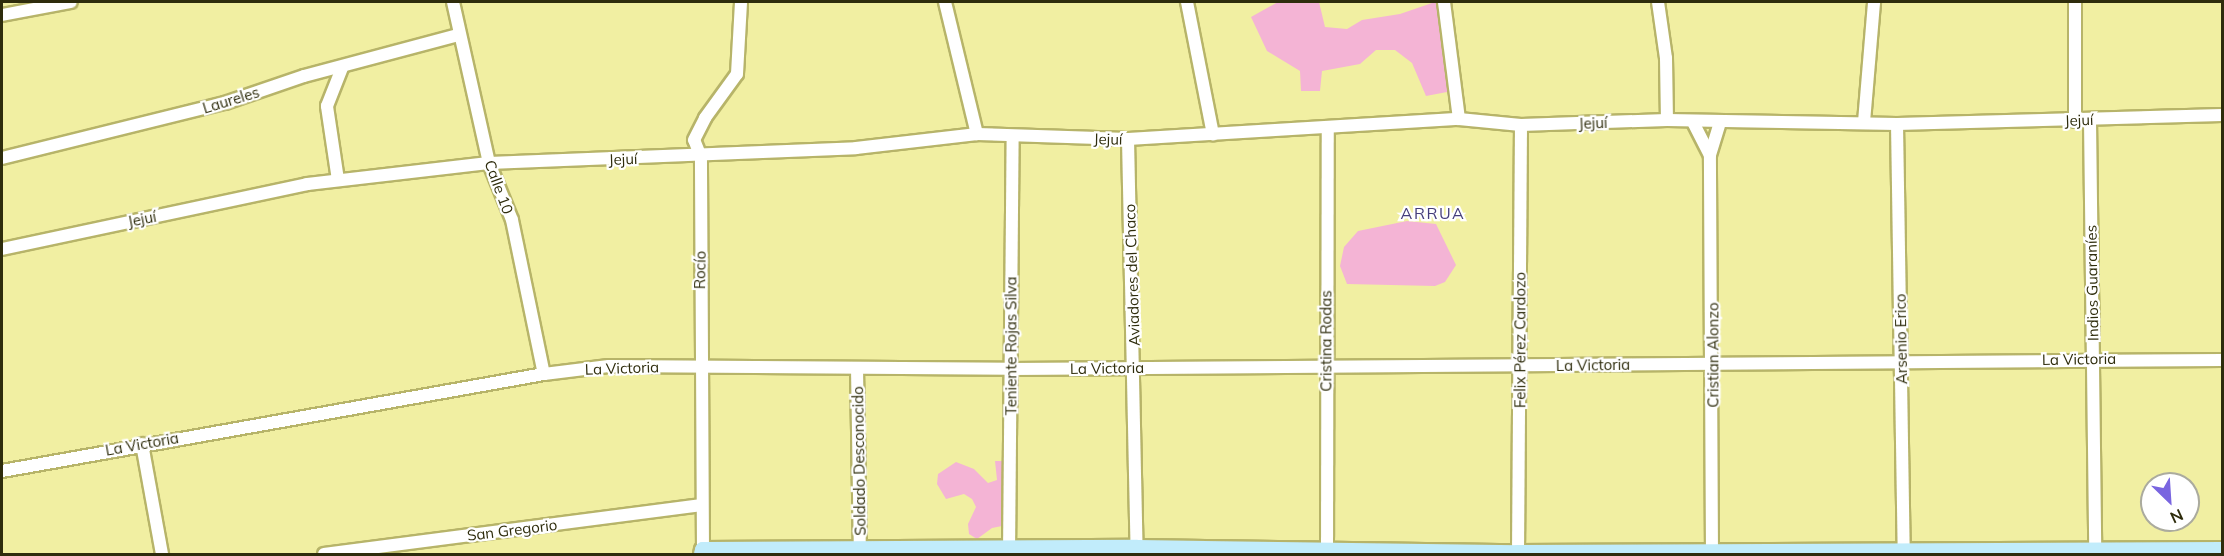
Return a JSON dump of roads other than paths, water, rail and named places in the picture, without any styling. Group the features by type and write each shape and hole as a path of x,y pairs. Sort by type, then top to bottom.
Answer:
{"street":[{"path":"2,15 50,4 71,2"},
{"name":"Calle 10","path":"453,2 458,35 489,163 512,220 544,374"},
{"name":"Rocío","path":"703,552 700,505 699,368 701,157 694,140 696,133 737,74 741,2"},
{"path":"945,2 977,134"},
{"path":"1186,2 1213,134"},
{"path":"1444,2 1459,119"},
{"path":"1658,2 1666,58 1667,120"},
{"path":"1864,122 1874,2"},
{"path":"2075,2 2075,121"},
{"name":"Laureles","path":"2,158 225,103 304,76 342,68 458,35"},
{"path":"338,180 327,106 342,68"},
{"name":"Jejuí","path":"2,249 338,180 489,163 701,157 856,148 977,134 1013,137 1128,139 1459,119 1521,125 1667,120 1720,123 1864,122 1897,124 2223,116"},
{"name":"Indios Guaraníes","path":"2090,120 2095,553"},
{"name":"Cristian Alonzo","path":"1693,122 1710,155"},
{"name":"Cristian Alonzo","path":"1712,552 1714,363 1710,155 1720,123"},
{"name":"Arsenio Erico","path":"1897,124 1904,552"},
{"name":"Felix Pérez Cardozo","path":"1518,554 1521,125"},
{"name":"Cristina Rodas","path":"1327,553 1325,365 1328,128"},
{"name":"Teniente Rojas Silva","path":"1010,552 1013,137"},
{"name":"Aviadores del Chaco","path":"1128,139 1137,551"},
{"name":"La Victoria","path":"2,471 142,444 406,401 544,374 609,366 1011,369 1325,365 1902,364 2094,358 2223,360"},
{"name":"Soldado Desconocido","path":"857,368 860,553"},
{"path":"142,444 162,555"},
{"name":"San Gregorio","path":"324,555 700,505"},
{"path":"703,552 1137,551 1518,554 2095,553 2223,550"}],"district":[{"name":"ARRUA","path":"1433,213"}]}
